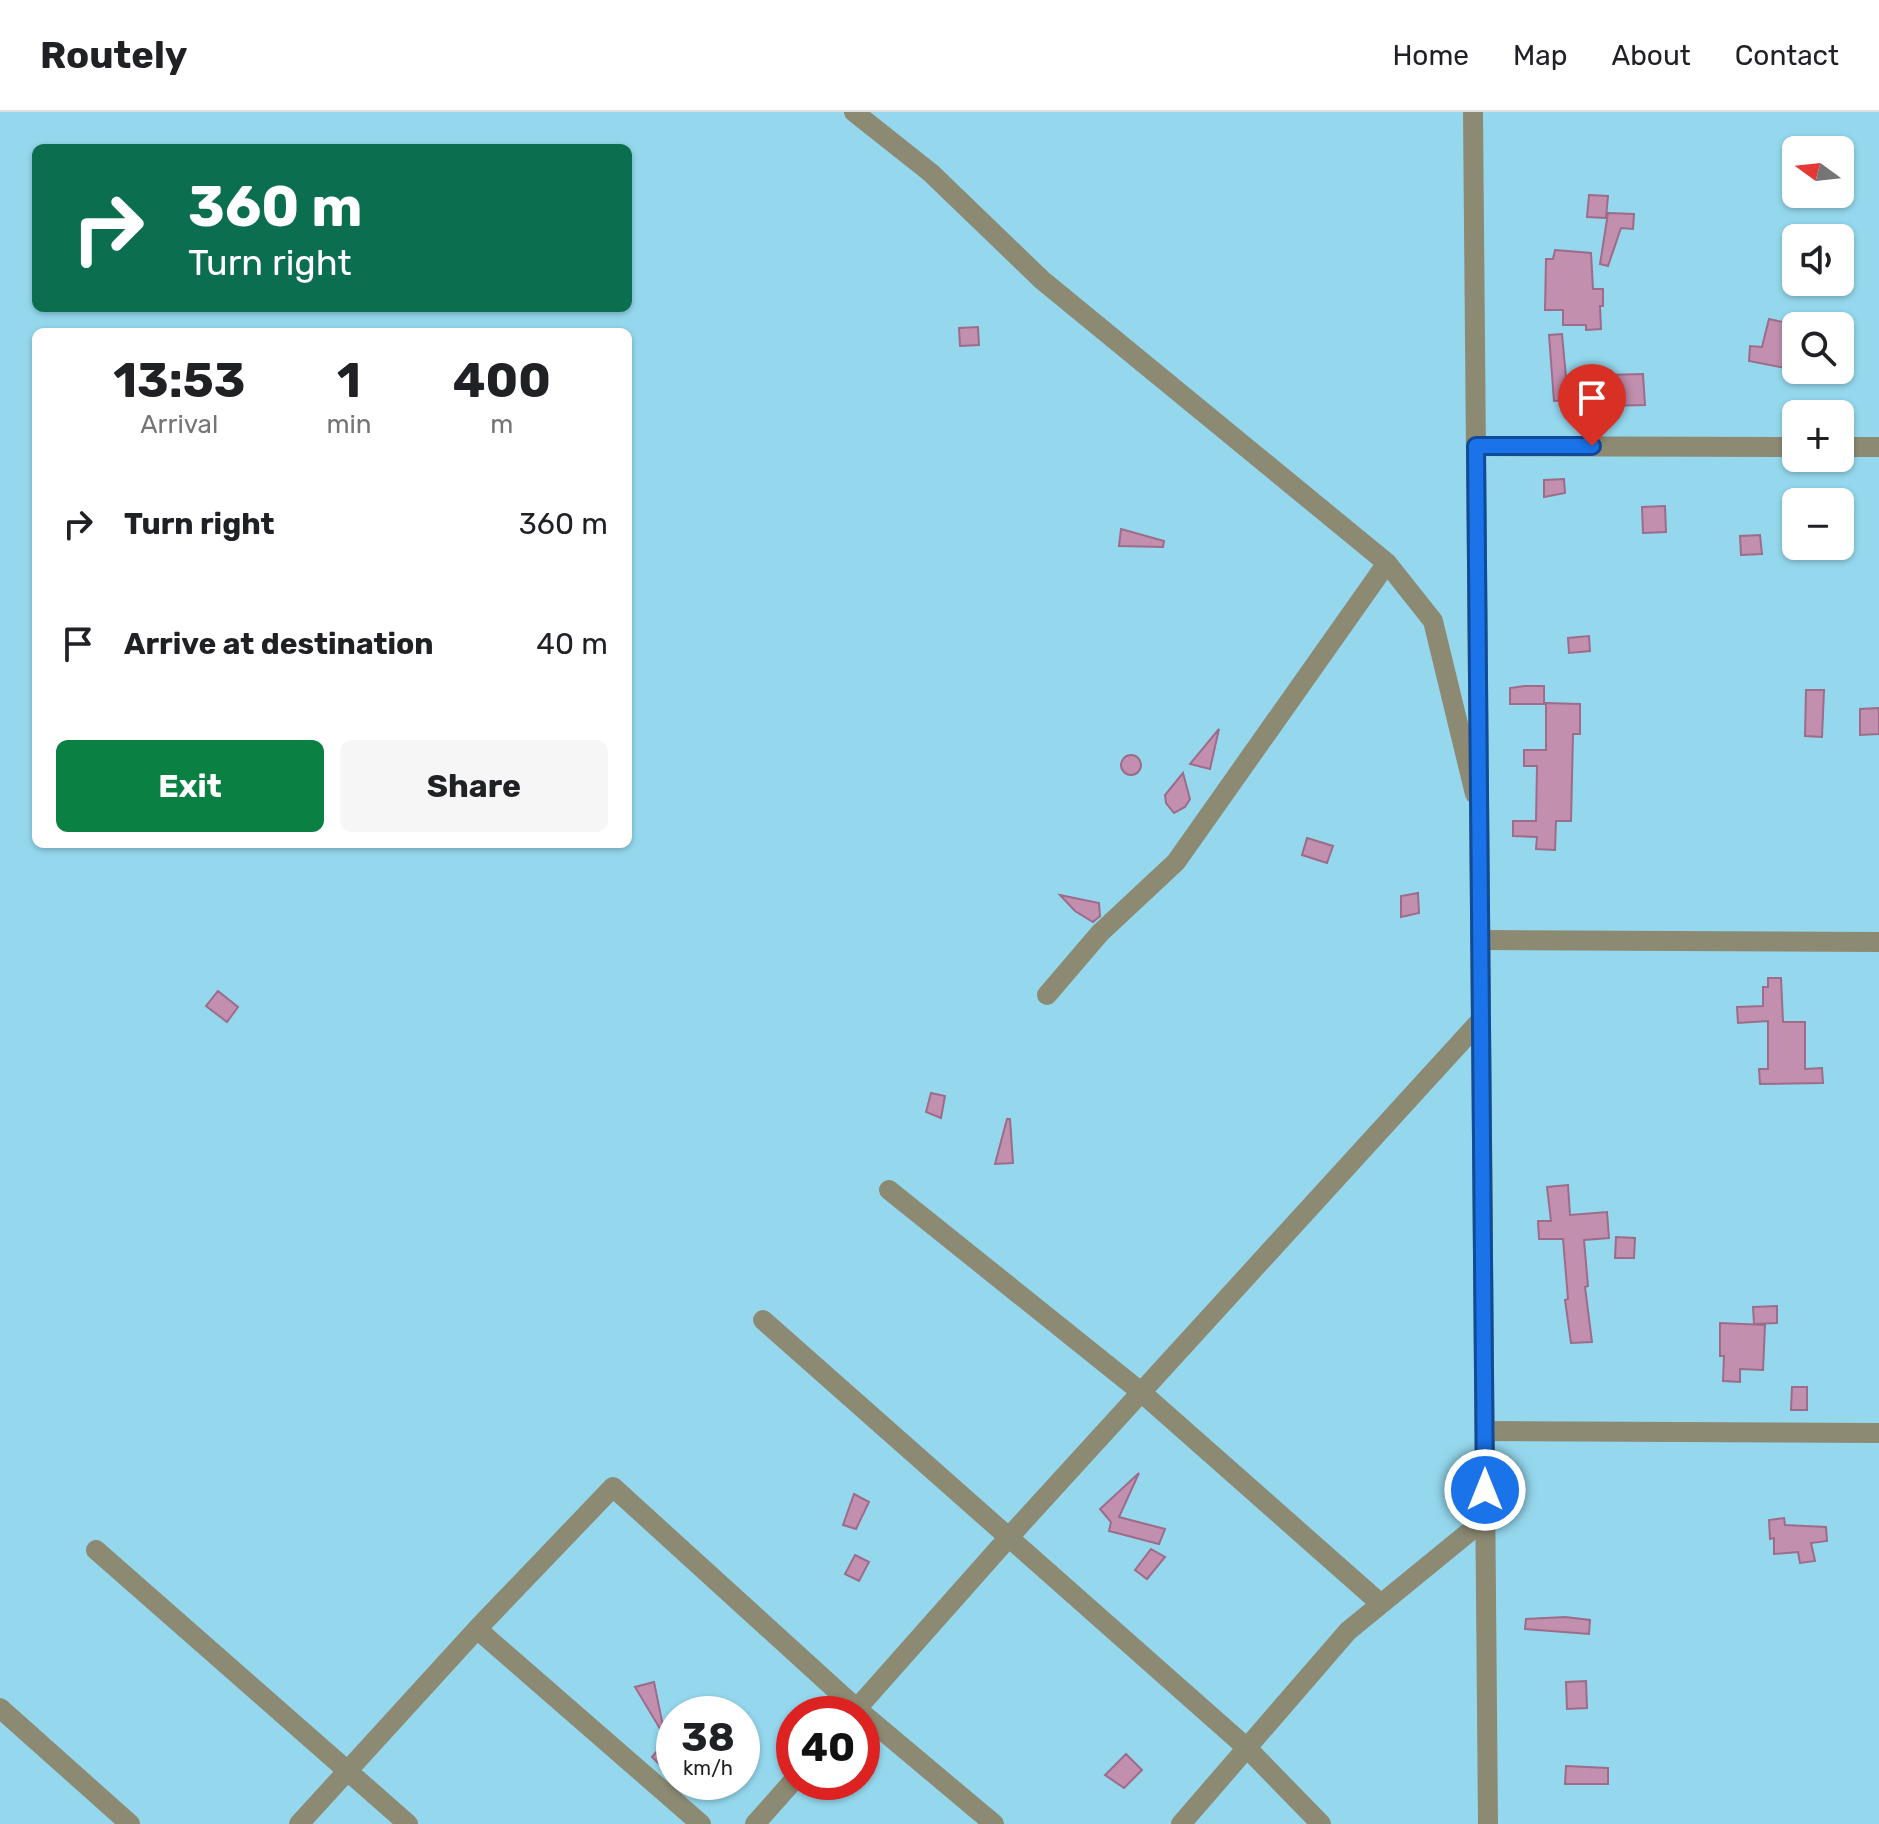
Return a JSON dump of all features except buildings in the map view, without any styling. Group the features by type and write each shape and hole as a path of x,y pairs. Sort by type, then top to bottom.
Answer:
{"street":[{"path":"854,112 931,173 1042,280 1387,563 1433,621 1479,810"},
{"path":"1473,112 1488,1824"},
{"path":"1476,446 1782,447"},
{"path":"1854,447 1879,447"},
{"path":"1047,995 1100,933 1176,862 1387,563"},
{"path":"1480,940 1879,942"},
{"path":"867,1696 1481,1020"},
{"path":"889,1190 1141,1392 1381,1604"},
{"path":"763,1320 1247,1748 1321,1824"},
{"path":"1485,1431 1879,1433"},
{"path":"299,1824 477,1629 613,1487 838,1696"},
{"path":"1181,1824 1348,1631 1485,1519"},
{"path":"96,1550 408,1824"},
{"path":"477,1629 701,1824"},
{"path":"0,1708 130,1824"},
{"path":"880,1732 994,1824"},
{"path":"755,1824 776,1800"}],"route":[{"path":"1485,1490 1476,446 1592,446"}]}
